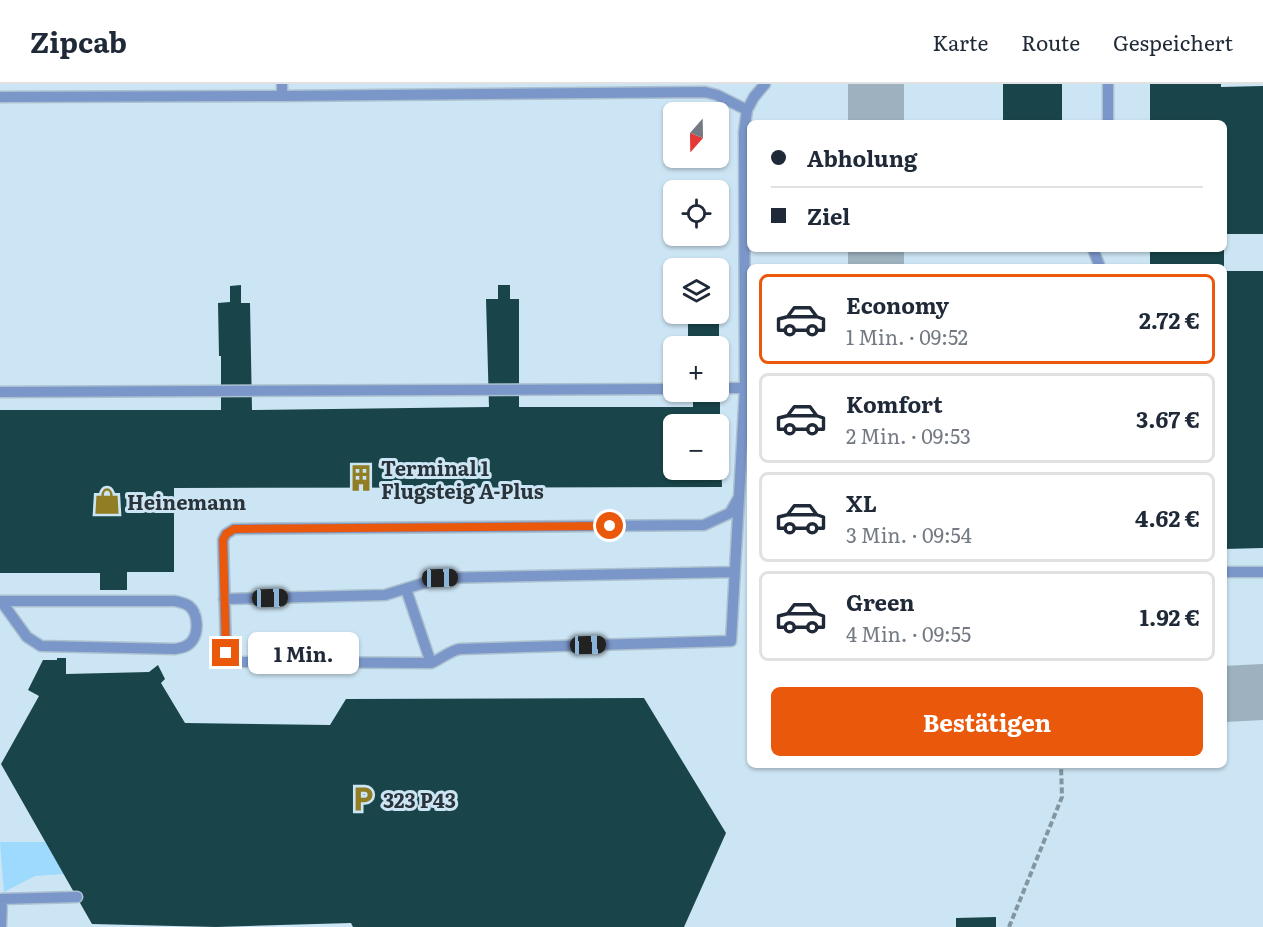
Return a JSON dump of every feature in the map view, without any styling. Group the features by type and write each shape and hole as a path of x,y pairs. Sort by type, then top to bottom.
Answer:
{"lane":[{"path":"282,84 282,96"},
{"path":"739,496 730,513 704,525 234,529 226,534 223,540 226,653 237,662 431,663 460,649 731,641 745,388 747,300 744,132 747,110 765,84"},
{"path":"1108,84 1108,120"},
{"path":"0,97 705,92 717,94 747,110"},
{"path":"729,388 745,388"},
{"path":"0,392 663,389"},
{"path":"224,599 385,595 440,578 735,572"},
{"path":"1227,572 1263,572"},
{"path":"406,589 431,663"},
{"path":"1,601 175,602 187,604 196,617 195,634 193,641 175,649 41,646 27,637 1,601"},
{"path":"1,927 1,899 77,897"}],"path":[{"path":"1009,927 1062,796 1061,768"}],"shaded area":[{"path":"0,842 45,842 64,874 35,876 4,892"}],"building":[{"path":"1003,84 1062,84 1062,120 1003,120"},
{"path":"1150,84 1263,86 1263,234 1227,234 1227,120 1150,120"},
{"path":"1150,252 1224,252 1224,264 1150,264"},
{"path":"1227,271 1263,271 1263,548 1227,549"},
{"name":"Terminal 1 Flugsteig A-Plus","path":"241,285 241,303 250,303 252,410 489,407 486,299 498,299 498,285 510,285 510,299 519,299 519,407 693,407 693,402 720,402 720,414 663,414 663,480 722,480 722,487 174,488 174,572 127,572 127,590 100,590 100,573 0,573 0,410 221,410 218,303 230,302 230,286"},
{"path":"688,324 719,324 719,336 688,336"},
{"name":"323 P43","path":"57,658 66,658 66,674 149,672 158,665 165,679 161,683 185,723 330,725 346,699 644,698 726,833 684,927 353,927 351,923 216,927 92,924 1,764 39,696 28,690 43,660 57,660"},
{"path":"996,917 996,927 956,927 956,918"}],"taxiway":[{"path":"876,84 876,120"},
{"path":"876,252 876,264"},
{"path":"1227,694 1263,692"}],"place":[{"name":"Terminal 1 Flugsteig A-Plus","path":"361,478"},
{"name":"Heinemann","path":"107,501"},
{"name":"323 P43","path":"363,799"}],"route":[{"path":"226,653 223,540 226,534 234,529 610,526"}]}
